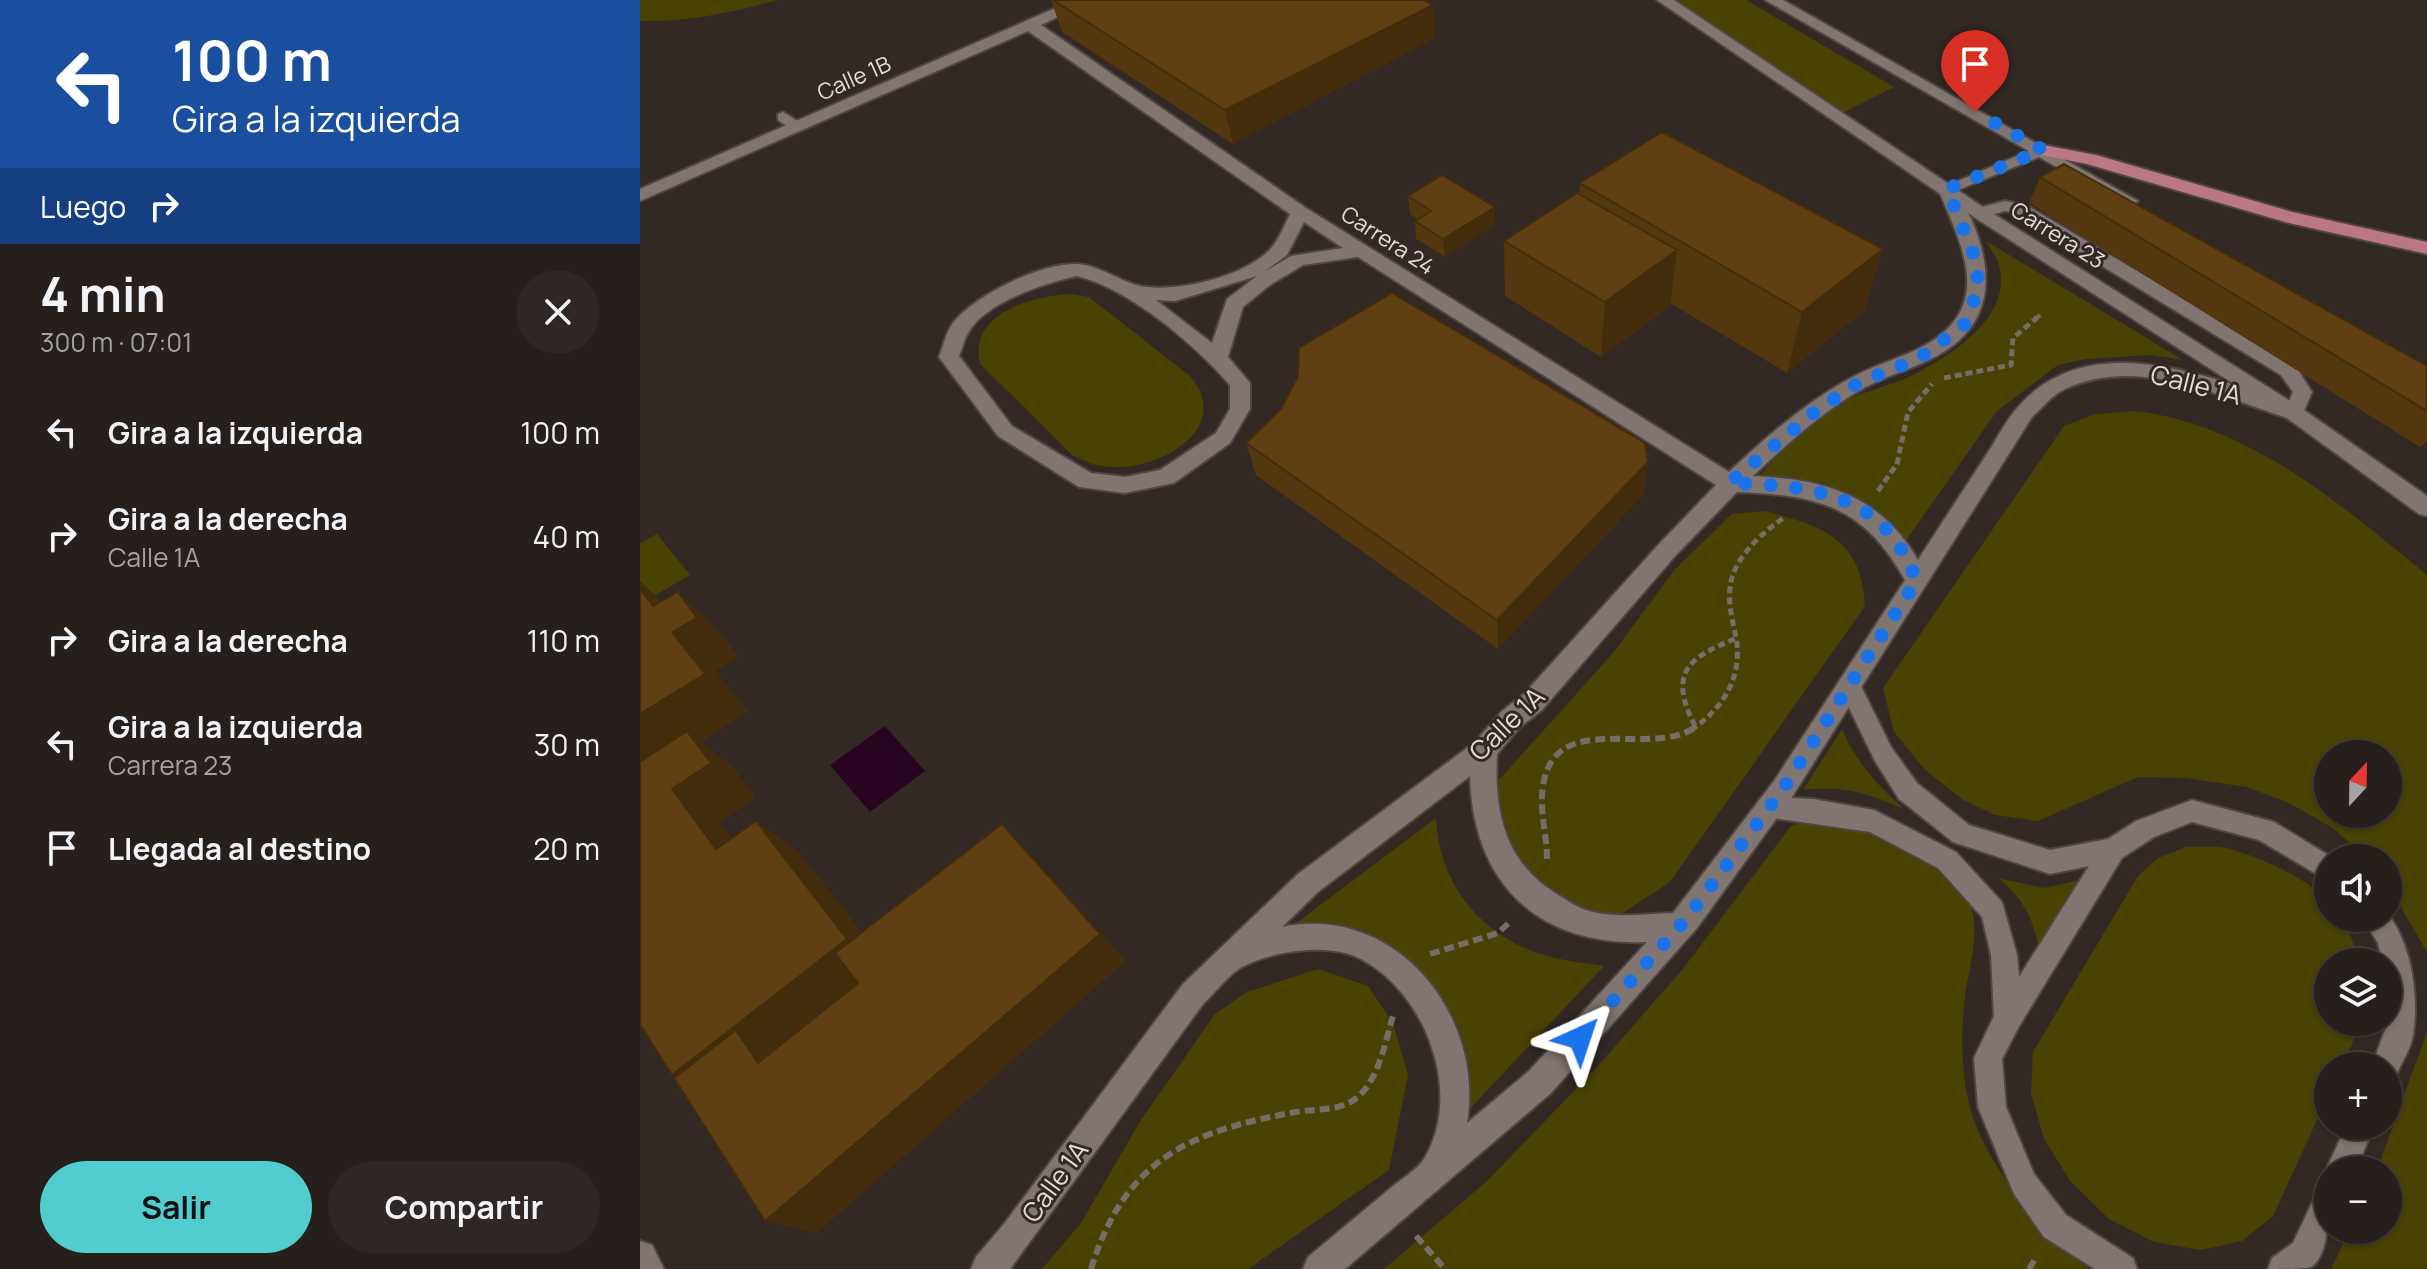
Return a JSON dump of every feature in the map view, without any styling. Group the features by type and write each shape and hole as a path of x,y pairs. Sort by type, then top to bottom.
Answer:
{"highway":[{"path":"2043,150 2090,159 2289,217 2427,248"}],"street":[{"name":"Calle 1B","path":"640,196 790,122 1086,0"},
{"name":"Carrera 23","path":"1664,0 1980,213 2294,413 2427,508"},
{"path":"1772,0 2142,208"},
{"name":"Carrera 24","path":"1030,25 1300,212 1729,483"},
{"name":"Calle 1A","path":"988,1269 1016,1236 1193,994 1231,957 1308,883 1484,750 1511,719 1533,702 1729,483 1816,411 1858,383 1918,359 1964,325 1979,288 1975,258 1947,189"},
{"path":"1133,291 1175,295 1253,271 1280,251 1300,212"},
{"path":"1218,358 1234,304 1263,281 1298,260 1361,251"},
{"path":"1077,270 1102,276 1133,291 1218,358 1240,383 1240,409 1223,438 1166,477 1125,485 1087,481 1005,431 949,357 960,327 991,301 1034,279 1077,270"},
{"name":"Calle 1A","path":"1320,1269 1540,1082 1678,927 1768,808 2025,412 2055,385 2086,374 2123,369 2167,374 2294,413"},
{"path":"1729,483 1780,485 1825,493 1862,510 1888,530 1917,580"},
{"path":"1484,750 1481,784 1489,837 1518,883 1533,898 1591,926 1678,927"},
{"path":"1231,957 1281,939 1326,938 1369,948 1405,977 1432,1014 1452,1062 1452,1121 1435,1171"},
{"path":"640,1257 647,1269"}],"lane":[{"path":"1947,189 2043,150"},
{"path":"2075,169 2078,185 2086,196 2127,220"},
{"path":"1980,213 2005,206 2020,209 2288,370 2303,392 2294,413"},
{"path":"1849,685 1883,754 1908,791 1962,834 2050,862 2113,850 2145,829 2192,811 2265,830 2314,860"},
{"path":"1768,808 1813,810 1874,821 1947,860 1993,911 2004,955 2008,1018"},
{"path":"1947,860 1962,834"},
{"path":"2113,850 2008,1018 1988,1058 1992,1107 2024,1184 2055,1226 2122,1269"},
{"path":"2386,932 2390,938 2401,990 2399,1037 2392,1052"},
{"path":"2283,1269 2304,1254 2314,1232"}],"path":[{"path":"1091,1269 1096,1250 1115,1209 1143,1174 1177,1150 1215,1130 1301,1111 1339,1108 1361,1094 1373,1072 1405,977 1433,951 1498,933 1533,898 1546,866 1549,839 1543,784 1550,761 1568,746 1588,739 1619,737 1649,741 1678,737 1695,726 1725,698 1736,675 1737,638 1730,583 1738,565 1772,524 1825,493 1851,491 1873,495 1890,480 1899,463 1902,422 1917,398 1929,386 1944,378 2011,365 2013,338 2040,315"},
{"path":"1695,726 1680,698 1681,682 1688,666 1697,654 1737,638"},
{"path":"1392,1208 1445,1269"}],"shaded area":[{"path":"640,0 777,0 709,16 640,21"},
{"path":"1675,0 1746,0 1894,87 1843,113"},
{"path":"1986,241 2183,360 2151,355 2086,359 2058,365 1997,411 1905,542 1875,512 1840,492 1801,481 1759,477 1791,440 1829,409 1919,372 1950,353 1979,328 1998,298 2001,281 1998,262"},
{"path":"1070,294 1089,297 1190,376 1201,395 1203,412 1198,428 1186,442 1152,461 1132,466 1108,467 1087,462 1072,455 980,364 979,347 984,332 993,320 1021,304"},
{"path":"2134,411 2176,419 2216,432 2291,471 2427,575 2427,952 2402,909 2402,844 2351,844 2333,828 2402,828 2402,740 2314,740 2314,817 2291,804 2247,787 2185,778 2138,777 2038,821 1995,815 1962,799 1925,770 1894,732 1883,688 2064,426 2095,414"},
{"path":"1765,511 1805,523 1836,539 1856,565 1865,606 1670,882 1615,918 1582,914 1549,896 1486,824 1498,781 1613,653 1675,569 1732,514"},
{"path":"657,534 690,575 640,604 640,543"},
{"path":"885,726 925,771 870,812 830,765"},
{"path":"1842,729 1868,772 1904,809 1855,792 1803,790"},
{"path":"1436,818 1446,868 1471,909 1488,925 1530,950 1604,966 1465,1114 1413,977 1291,927"},
{"path":"1808,820 1856,821 1876,827 1940,867 1967,897 1973,917 1974,939 1965,996 1962,1048 1968,1099 1975,1123 1999,1170 2033,1215 2090,1269 1384,1269 1487,1181 1598,1066 1682,970 1791,826"},
{"path":"2186,847 2218,847 2279,868 2314,889 2314,932 2348,932 2355,948 2314,948 2314,1036 2356,1036 2348,1052 2314,1052 2314,1127 2273,1216 2242,1241 2201,1250 2154,1242 2109,1219 2071,1182 2044,1139 2031,1093 2033,1052 2138,876 2158,858"},
{"path":"1998,878 2044,888 2080,880 2039,951 2026,910"},
{"path":"1318,969 1368,986 1393,1023 1408,1075 1389,1170 1248,1269 1042,1269 1081,1223 1141,1120 1215,1014 1247,992"},
{"path":"2427,1032 2427,1269 2331,1269 2343,1244 2402,1244 2402,1156 2382,1156 2388,1140 2402,1140 2402,1101"}],"building":[{"path":"1053,0 1424,0 1433,5 1225,110"},
{"path":"1662,132 1883,249 1802,312 1580,183"},
{"path":"2064,164 2427,366 2427,411 2040,177"},
{"path":"1442,175 1495,207 1443,239 1415,221 1431,211 1408,196"},
{"path":"1577,193 1677,250 1605,302 1504,241"},
{"path":"1392,293 1645,443 1648,462 1497,620 1246,443 1281,409 1298,376 1299,348"},
{"path":"640,589 653,606 678,592 697,618 672,632 705,674 640,714"},
{"path":"687,731 711,763 672,789 716,849 756,821 847,939 672,1075 640,1024 640,762"},
{"path":"1002,824 1100,934 765,1221 674,1078 736,1030 758,1063 858,983 835,953"}],"route":[{"path":"1580,1038 1687,918 1783,789 1917,580 1888,530 1862,510 1825,493 1780,485 1729,483 1816,411 1858,383 1918,359 1964,325 1979,288 1975,258 1947,189 2043,150 1975,112"}]}
